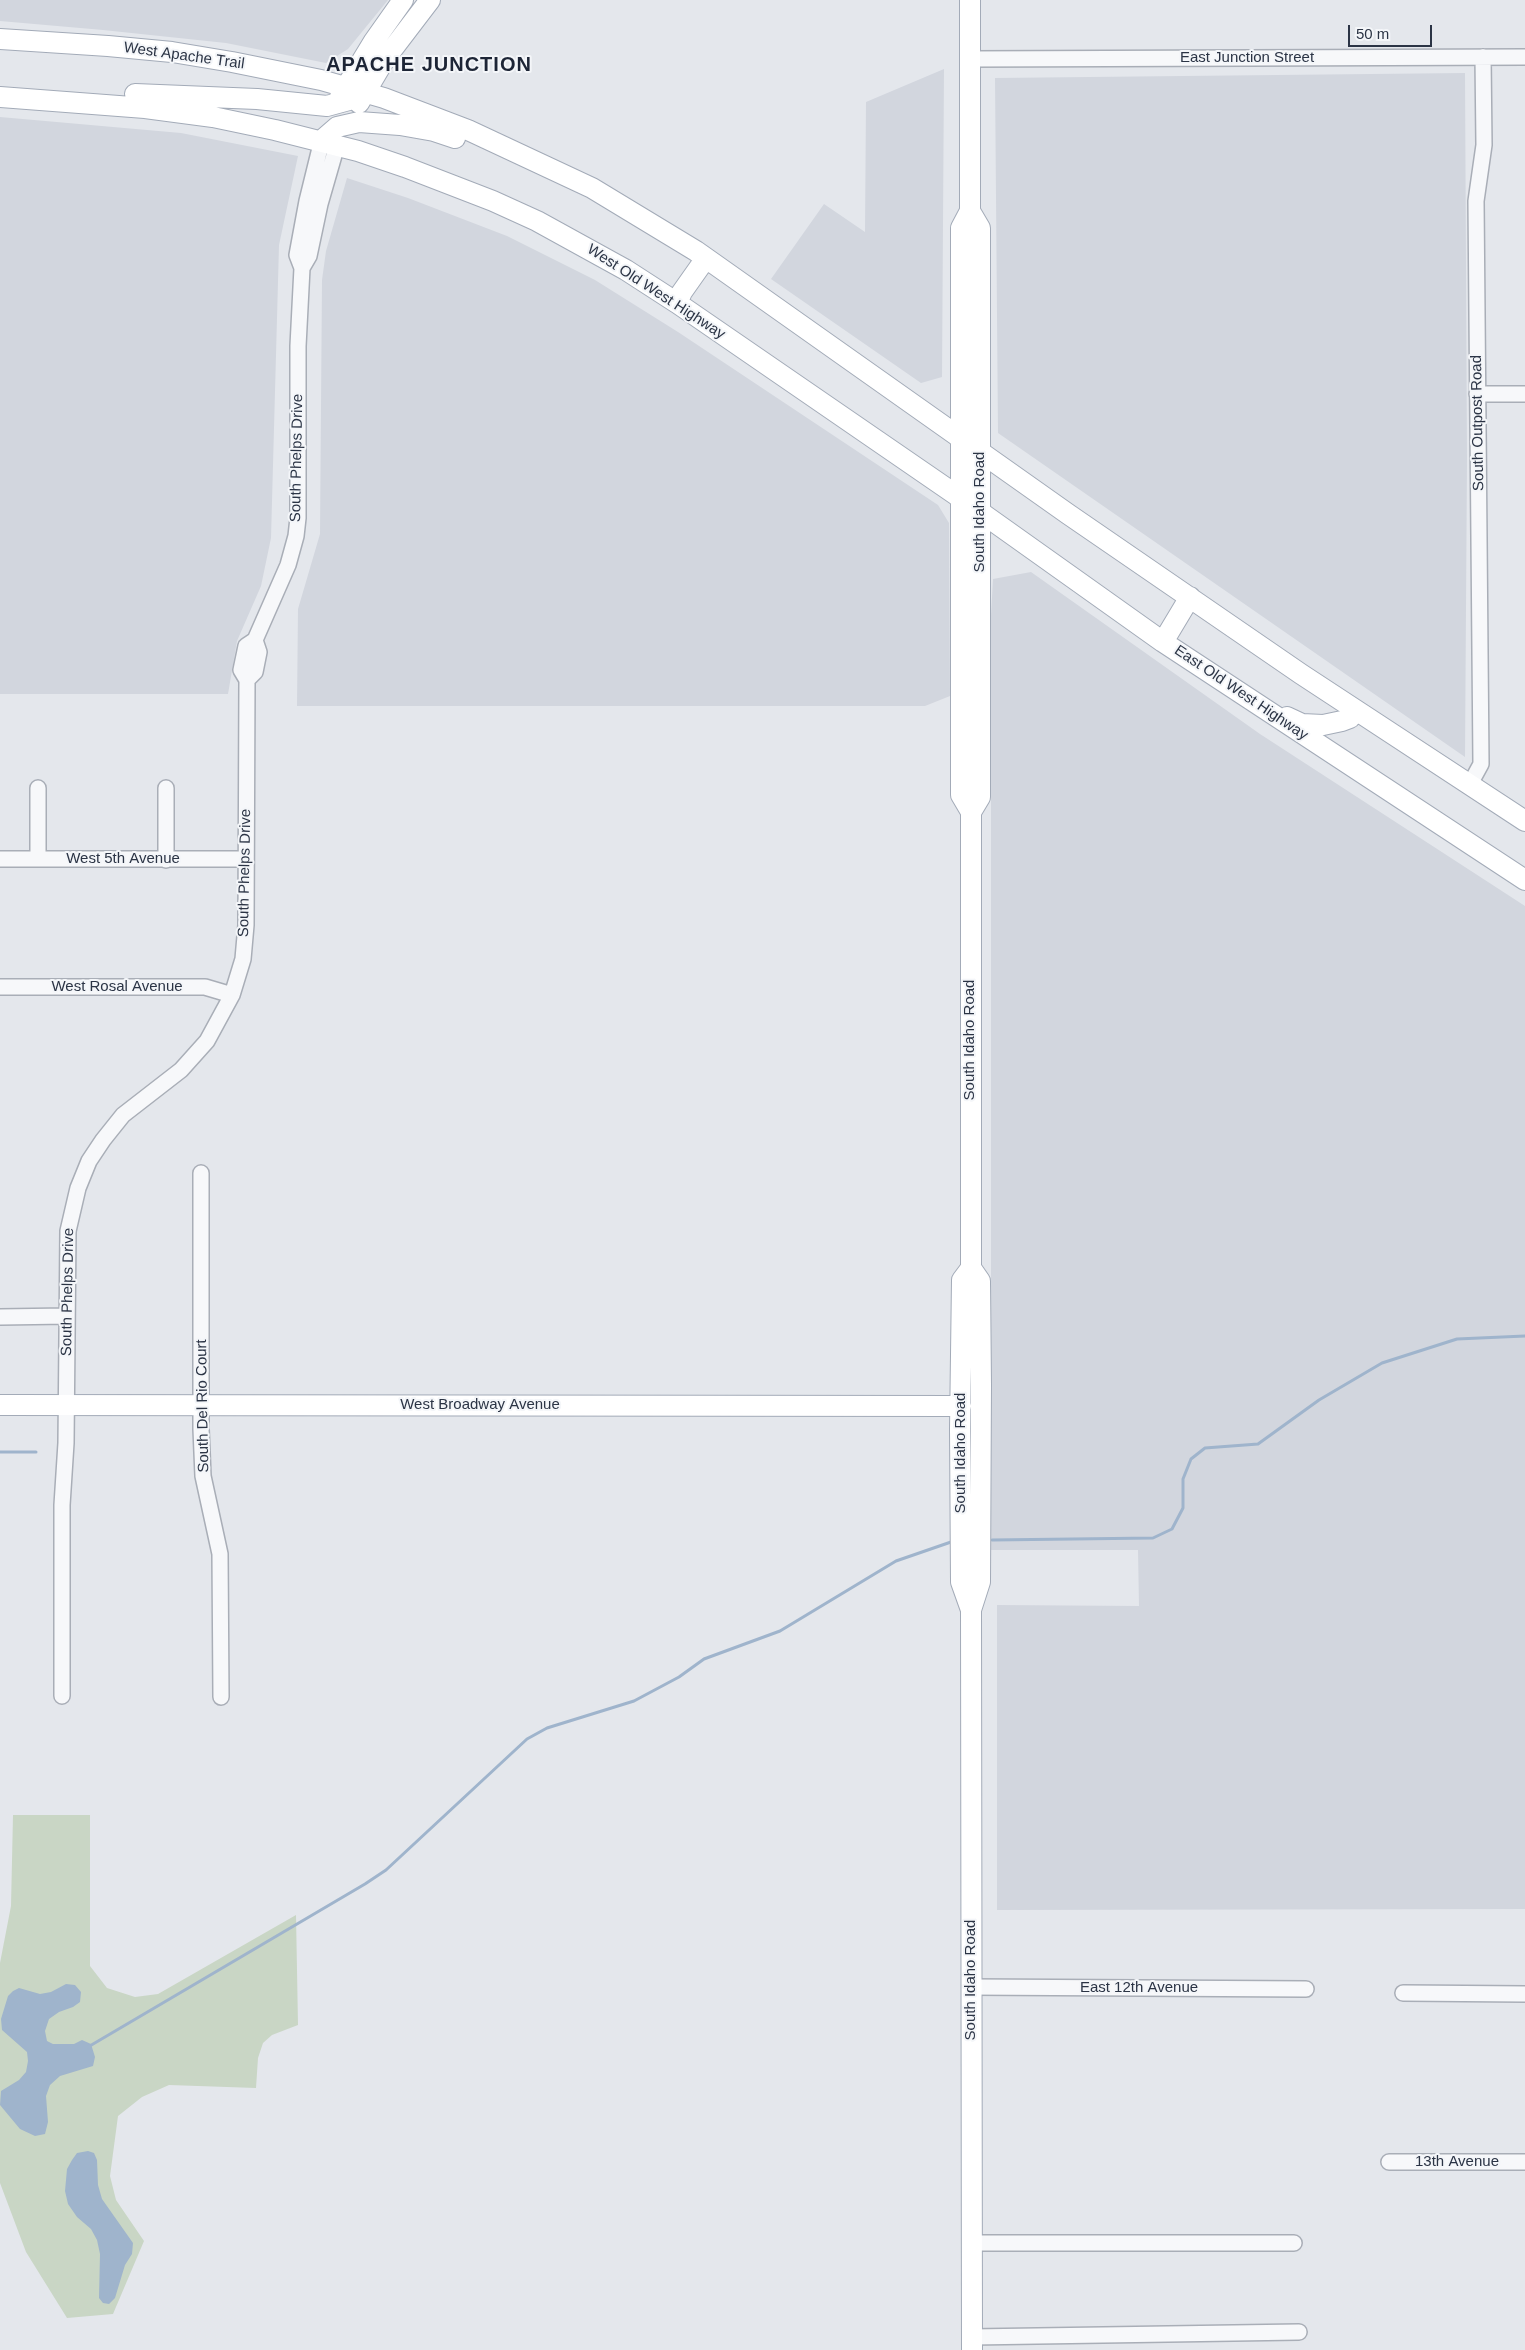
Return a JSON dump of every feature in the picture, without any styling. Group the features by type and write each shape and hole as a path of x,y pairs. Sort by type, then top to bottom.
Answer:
{"main road":[{"path":"329,143 336,104 345,87 404,0"},
{"path":"348,123 385,59 430,0"},
{"name":"South Idaho Road","path":"970,0 970,211 961,228 961,795 971,812 970,1268 962,1280 961,1406 971,1538"},
{"name":"West Apache Trail","path":"0,39 172,52 273,70 365,92"},
{"path":"4,97 54,88 175,97 258,99 313,105 336,104 365,92 468,130 592,188 706,258 1190,597 1355,710 1525,822"},
{"path":"4,97 145,108 213,116 329,143"},
{"path":"329,143 337,128 348,123 376,122 434,131 578,188 592,188"},
{"name":"West Old West Highway","path":"329,143 441,180 537,221 626,270 962,499"},
{"name":"South Idaho Road","path":"970,211 980,228 980,797 971,812"},
{"path":"677,303 682,292 706,258"},
{"name":"East Old West Highway","path":"962,499 1163,642 1525,880"},
{"path":"1163,642 1190,597"},
{"path":"1258,705 1302,724 1313,725 1342,721 1350,718 1355,710"},
{"name":"South Idaho Road","path":"970,1268 980,1281 971,1538 961,1582 971,1610 972,2344"},
{"name":"West Broadway Avenue","path":"0,1405 961,1406"}],"street":[{"name":"South Outpost Road","path":"1469,786 1480,764 1476,201 1484,145 1483,57"},
{"name":"East Junction Street","path":"970,59 1525,57"},
{"name":"South Phelps Drive","path":"62,1696 62,1505 67,1406 68,1231 74,1202 89,1161 123,1115 181,1070 207,1041 232,995 243,959 246,925 247,680 241,670 246,646 255,640 293,551 298,518 298,346 302,268 309,256 325,186 329,143"},
{"path":"1477,394 1525,394"},
{"path":"38,788 38,859"},
{"path":"166,788 166,860"},
{"name":"West 5th Avenue","path":"0,859 245,859"},
{"name":"West Rosal Avenue","path":"0,987 205,987 232,995"},
{"name":"South Del Rio Court","path":"201,1173 201,1406 203,1476 220,1554 221,1697"},
{"path":"0,1317 67,1316"},
{"name":"East 12th Avenue","path":"971,1987 1306,1989"},
{"path":"1402,1993 1525,1994"},
{"name":"13th Avenue","path":"1390,2162 1525,2162"},
{"path":"972,2243 1294,2243"},
{"path":"972,2344 1299,2332"}],"shaded area":[{"path":"0,0 388,0 348,49 326,63 226,43 0,21"},
{"path":"944,69 942,377 921,383 771,279 824,204 865,232 866,102"},
{"path":"1465,73 1467,459 1465,757 998,433 995,78"},
{"path":"0,117 181,133 298,156 279,245 271,538 261,586 237,641 228,694 0,694"},
{"path":"347,178 408,198 507,236 595,280 678,332 938,505 949,523 950,696 925,706 297,706 298,609 320,534 322,280 326,251"},
{"path":"1031,572 1260,734 1525,906 1525,1909 997,1910 997,1605 1139,1606 1138,1550 991,1550 991,615 993,579"}],"green space":[{"path":"13,1815 90,1815 90,1966 107,1988 135,1997 158,1994 296,1915 298,2025 272,2035 263,2043 258,2058 256,2088 169,2085 142,2097 118,2116 110,2176 116,2200 144,2241 113,2314 67,2318 26,2252 0,2183 0,1963 11,1906"}],"water":[{"path":"66,1984 75,1985 81,1992 80,2002 49,2019 45,2031 47,2041 53,2044 74,2044 82,2040 91,2044 95,2057 93,2066 60,2076 50,2085 46,2096 48,2122 45,2134 35,2136 20,2129 0,2105 1,2091 19,2080 26,2072 28,2061 27,2052 2,2030 1,2019 8,1996 13,1991 19,1988 40,1994 51,1992"},
{"path":"88,2151 94,2153 97,2160 98,2185 102,2199 133,2243 132,2254 125,2265 115,2298 109,2304 103,2303 99,2298 100,2254 97,2240 91,2229 77,2217 68,2204 65,2191 67,2169 72,2160 77,2153"}],"waterway":[{"path":"992,1540 1153,1538 1172,1529 1183,1508 1183,1479 1191,1459 1205,1448 1258,1444 1319,1400 1382,1363 1457,1339 1525,1336"},
{"path":"0,1452 36,1452"},
{"path":"88,2047 386,1870 527,1739 547,1728 634,1701 679,1677 704,1659 780,1631 896,1561 951,1542"}],"district":[{"name":"APACHE JUNCTION","path":"429,65"}]}
